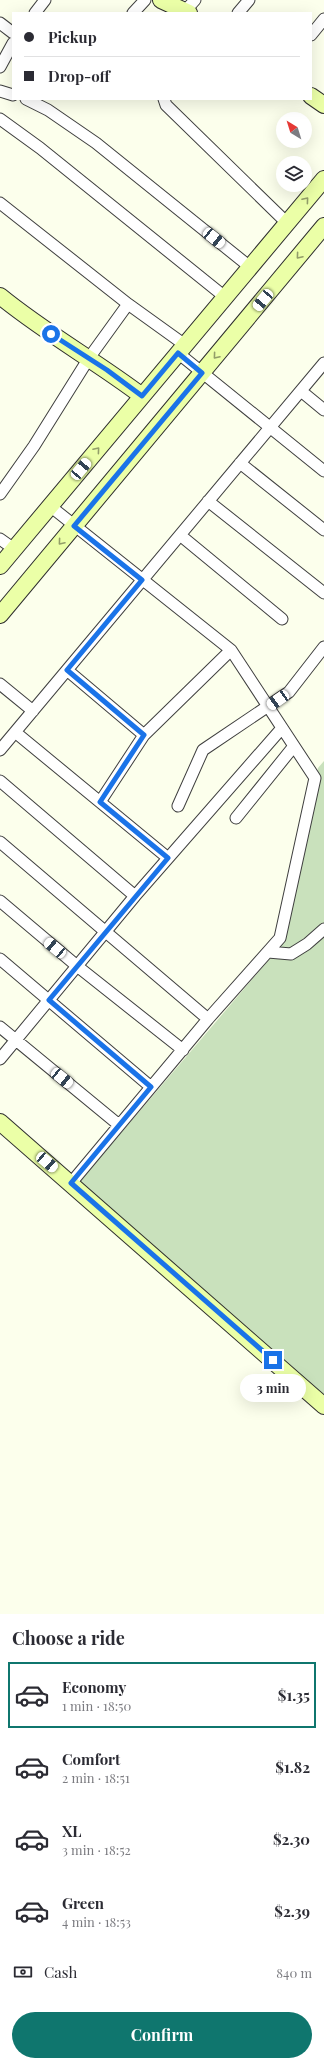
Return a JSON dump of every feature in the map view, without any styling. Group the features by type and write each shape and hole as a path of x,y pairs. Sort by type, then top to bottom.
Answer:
{"main road":[{"path":"161,0 189,8"},
{"path":"312,97 324,105"},
{"path":"0,566 324,179"},
{"path":"0,615 324,226"},
{"path":"0,296 26,317 89,358 142,396"},
{"path":"0,1122 324,1406"}],"street":[{"path":"36,12 45,0"},
{"path":"134,12 145,0"},
{"path":"239,12 249,0"},
{"path":"312,34 324,19"},
{"path":"0,23 12,32"},
{"path":"0,67 12,45"},
{"path":"0,91 12,94"},
{"path":"28,100 48,110 96,143 250,267"},
{"path":"164,100 166,104 287,223"},
{"path":"0,119 53,158 225,297"},
{"path":"0,203 128,304 182,349 202,373 324,471"},
{"path":"0,494 34,446 89,358 128,304"},
{"path":"0,750 324,363"},
{"path":"300,391 324,410"},
{"path":"240,463 324,530"},
{"path":"208,501 324,593"},
{"path":"50,506 230,650 315,778 280,938 208,1020 71,1183"},
{"path":"180,535 282,619"},
{"path":"0,539 14,549"},
{"path":"178,806 204,750 289,692 324,647"},
{"path":"100,802 144,735 230,650"},
{"path":"67,670 144,735"},
{"path":"0,684 32,711"},
{"path":"0,1059 135,896 282,728"},
{"path":"15,732 168,858"},
{"path":"236,818 294,746"},
{"path":"0,780 135,896"},
{"path":"0,842 208,1020"},
{"path":"0,901 77,966 183,1050"},
{"path":"268,952 291,954 307,944 324,929"},
{"path":"0,958 151,1087"},
{"path":"0,1028 119,1125"}],"green space":[{"path":"324,761 324,1403 75,1187 284,942 318,768"}],"route":[{"path":"51,334 107,370 142,396 178,353 202,373 74,526 142,580 67,670 144,735 100,802 168,858 49,1000 151,1087 71,1183 78,1191 273,1360"}]}
